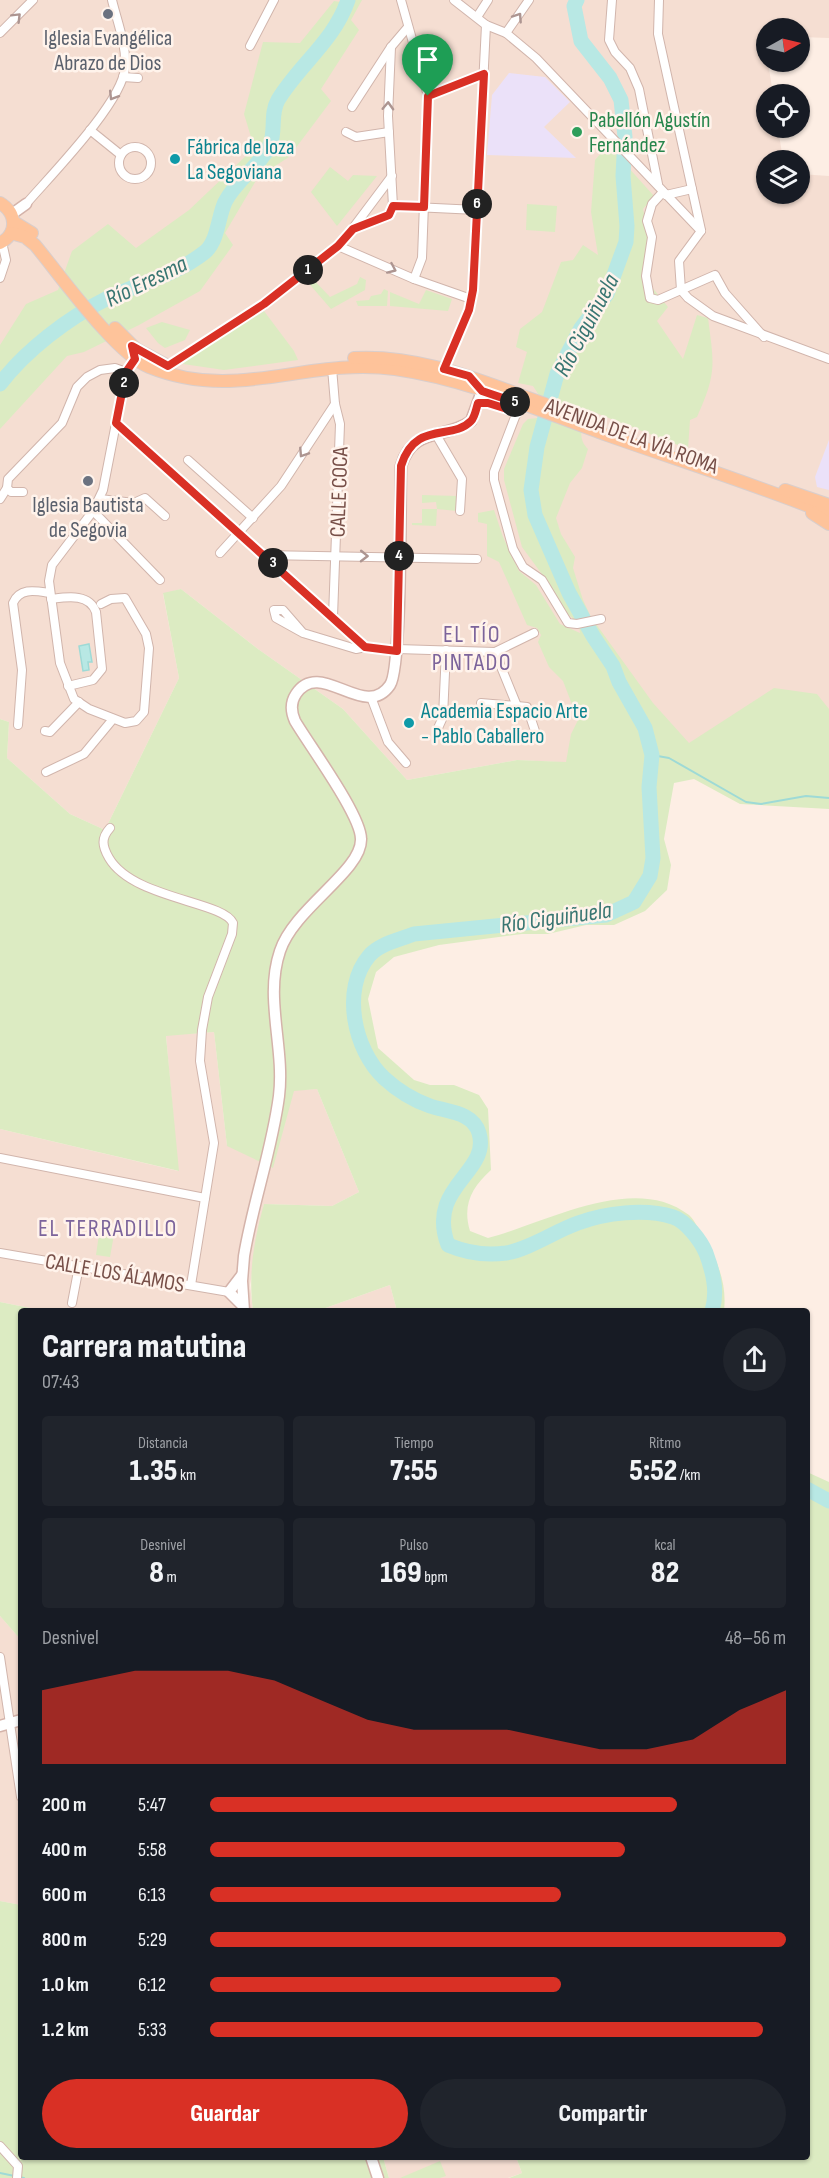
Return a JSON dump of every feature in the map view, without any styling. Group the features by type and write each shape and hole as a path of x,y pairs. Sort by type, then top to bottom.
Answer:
{"main road":[{"path":"0,203 12,223 37,236 66,276 119,339"},
{"path":"1,243 12,223"},
{"name":"AVENIDA DE LA VÍA ROMA","path":"119,339 176,368 232,383 364,365 407,371 451,382 483,399"},
{"name":"AVENIDA DE LA VÍA ROMA","path":"119,339 135,359 149,367 232,375 348,358 378,357 444,369 469,376 527,405 829,505"},
{"path":"132,346 135,359"},
{"path":"364,365 395,364 436,372 444,369 451,382"},
{"path":"469,376 483,399"},
{"path":"483,399 489,388 527,405"},
{"name":"AVENIDA DE LA VÍA ROMA","path":"587,424 829,514"},
{"name":"AVENIDA DE LA VÍA ROMA","path":"799,504 829,524"}],"street":[{"path":"0,33 33,0"},
{"path":"12,223 90,130 123,77 125,59 112,0"},
{"path":"249,46 274,0"},
{"path":"401,0 428,96 422,258 414,279"},
{"path":"454,0 486,25 506,33 536,58 701,231"},
{"path":"477,16 488,0"},
{"path":"506,33 529,0"},
{"path":"612,0 609,40 615,52 630,68 639,89 662,191"},
{"path":"659,0 658,34 701,231"},
{"path":"444,369 471,299 486,25"},
{"path":"355,107 391,47 408,27"},
{"path":"353,229 389,215 393,206 389,132 391,47"},
{"path":"428,96 484,74"},
{"path":"123,77 138,78"},
{"path":"90,130 121,155"},
{"path":"346,132 356,137 389,132"},
{"path":"130,147 141,148 149,155 150,169 142,177 128,177 119,165 121,155 130,147"},
{"path":"176,368 264,304 338,246 392,176"},
{"path":"692,189 662,191 652,204 647,221 652,242 647,288 650,298 656,300 715,275 725,292 764,337"},
{"path":"393,206 477,210"},
{"path":"701,231 681,256 679,267 681,290 695,304 713,316 764,337 829,359"},
{"path":"0,278 6,263 1,243"},
{"path":"338,246 414,279 471,299"},
{"path":"101,604 111,599 125,598 148,641 144,712 140,718 131,722 113,719 79,702 68,686 60,663 49,581 52,565 100,499 126,372 135,359"},
{"path":"0,499 7,488 8,479 65,419 77,387 87,377 100,370 115,368 126,372"},
{"name":"CALLE COCA","path":"332,368 335,404 340,424 333,617"},
{"path":"244,1308 242,1275 249,1225 279,1096 274,993 278,959 283,942 298,918 353,864 361,845 358,823 295,721 292,703 301,688 317,682 359,696 371,697 382,693 392,683 397,650 401,466 412,446 435,433 468,423 483,399"},
{"name":"AVENIDA DE LA VÍA ROMA","path":"483,399 527,405"},
{"path":"220,553 288,478 335,404"},
{"path":"527,405 493,477 511,545 523,567 542,580 568,623 577,624 597,620"},
{"path":"116,423 365,647"},
{"path":"435,433 462,478 460,511"},
{"path":"188,460 253,518"},
{"path":"7,488 14,493 23,492"},
{"path":"100,499 134,503 145,498 165,516"},
{"path":"93,511 160,580"},
{"path":"264,555 477,559"},
{"path":"18,725 22,670 13,603 18,595 27,591 88,600 96,612 102,669 93,680 68,686"},
{"path":"303,633 357,649 365,647 495,652 534,633"},
{"path":"438,728 443,717 446,650"},
{"path":"495,652 517,706"},
{"path":"371,697 388,742 406,763"},
{"path":"45,731 50,732 79,702"},
{"path":"481,703 526,707 536,734"},
{"path":"46,772 84,754 113,719"},
{"path":"110,828 104,837 103,845 115,867 123,876 173,898 222,912 233,923 232,934 208,998 202,1030 201,1061 214,1143 191,1286"},
{"path":"0,1158 205,1198"},
{"name":"CALLE LOS ÁLAMOS","path":"0,1253 229,1292"},
{"path":"72,1304 79,1266"},
{"path":"242,1275 229,1292 243,1308"},
{"path":"0,1657 18,1774"},
{"path":"0,2146 18,2166 17,2178"},
{"path":"372,2160 378,2178"}],"shaded area":[{"path":"0,0 829,0 829,38 810,37 810,18 756,18 756,72 770,72 771,84 756,84 756,138 780,138 781,150 756,150 756,204 810,204 810,175 829,176 829,775 517,760 407,780 343,709 258,649 181,589 163,594 179,678 105,830 70,814 7,758 9,722 0,719"},
{"path":"509,73 545,77 570,102 544,127 576,158 487,155 492,95"},
{"path":"829,440 829,490 817,487 815,477"},
{"path":"214,1032 227,1146 294,1090 317,1089 359,1192 332,1206 264,1204 250,1285 253,1308 30,1308 0,1302 0,1129 178,1171 166,1035"},
{"path":"390,1285 396,1308 325,1308"},
{"path":"0,1616 18,1637 18,1904 0,1901"},
{"path":"384,2160 517,2160 522,2173 508,2178 389,2178"}],"green space":[{"path":"342,0 362,0 351,20 359,30 321,89 331,101 289,157 258,177 225,233 233,245 200,291 84,352 67,356 0,429 0,345 26,304 58,290 72,251 108,224 136,248 189,210 249,153 251,137 244,114 263,42 300,43 334,1 341,2"},
{"path":"608,145 654,196 643,209 651,243 651,286 668,307 657,321 683,359 697,315 708,318 712,368 708,389 697,417 690,420 688,449 596,413 586,414 581,437 588,449 582,468 570,483 556,518 561,534 575,557 573,568 583,600 591,617 653,703 689,743 774,688 817,694 829,709 829,809 740,804 694,779 674,783 664,839 671,865 667,890 645,911 614,925 586,925 548,934 522,934 439,945 394,957 376,972 368,999 378,1048 414,1080 430,1085 454,1085 479,1095 488,1109 491,1170 470,1197 467,1213 470,1231 488,1238 562,1213 616,1199 642,1198 667,1203 691,1217 709,1247 723,1282 724,1308 396,1308 390,1285 325,1308 253,1308 251,1283 253,1257 264,1204 332,1206 359,1192 317,1089 294,1091 273,1168 227,1146 214,1032 166,1036 179,1171 0,1129 0,719 9,722 7,758 70,814 105,830 179,678 163,593 181,589 258,649 343,709 407,780 517,760 566,762 571,734 578,720 563,681 549,667 538,642 541,635 537,628 527,625 499,562 487,556 487,524 478,522 478,513 494,510 503,537 519,571 536,585 560,624 580,633 579,623 566,613 552,588 522,547 504,480 504,469 523,424 528,419 538,418 542,400 533,386 518,383 527,352 516,347 520,329 542,312 561,262 573,260 583,245 598,255 591,212 595,160"},
{"path":"330,167 348,181 353,175 377,176 337,226 311,192"},
{"path":"527,204 557,206 555,232 526,230"},
{"path":"310,276 330,297 357,284 360,277 366,280 365,290 331,309 305,279"},
{"path":"384,289 388,291 387,306 358,306 356,301 369,300 371,296 381,294"},
{"path":"426,290 452,299 448,311 390,306 390,292 419,304"},
{"path":"264,311 294,351 298,360 224,370 183,364 188,358"},
{"path":"162,322 190,330 185,340 165,348 158,343 146,328"},
{"path":"422,495 458,496 457,511 437,509 436,502 422,503"},
{"path":"422,509 437,509 436,526 412,525 412,523 422,523"},
{"path":"100,1227 115,1229 110,1257 96,1255"},
{"path":"0,1302 30,1308 18,1308 18,1637 0,1616"},
{"path":"810,1473 829,1482 829,2178 509,2178 522,2173 517,2160 810,2160"},
{"path":"0,1901 18,1904 18,2160 384,2160 389,2178 0,2178"},
{"path":"440,2161 446,2176 400,2178"}],"water":[{"path":"89,644 92,662 88,662 89,670 83,671 79,646"}],"waterway":[{"name":"Río Eresma","path":"0,384 35,347 77,316 106,299 181,268 205,252 213,242 225,202 235,187 266,153 270,145 274,111 278,100 334,28 348,0"},
{"name":"Río Ciguiñuela","path":"577,0 574,6 581,41 610,78 621,100 625,137 623,176 626,242 607,294 581,328 557,374 537,447 531,490 535,515 569,593 613,666 619,682 645,728 652,755 649,787 653,858 650,876 634,902 606,915 414,934 384,945 369,956 360,970 355,985 355,1019 365,1052 384,1078 417,1101 466,1117 476,1126 479,1133 480,1147 476,1159 451,1194 445,1208 444,1225 448,1245 476,1253 506,1253 524,1248 569,1226 600,1217 638,1212 662,1214 678,1219 701,1243 711,1267 714,1282 713,1308"},
{"path":"652,755 669,758 746,802 761,804 806,796 829,798"},
{"name":"Río Ciguiñuela","path":"810,1491 829,1501"},
{"path":"0,2173 24,2178"}],"place":[{"name":"Iglesia Evangélica Abrazo de Dios","path":"108,14"},
{"name":"Pabellón Agustín Fernández","path":"577,132"},
{"name":"Fábrica de loza La Segoviana","path":"175,159"},
{"name":"Iglesia Bautista de Segovia","path":"88,481"},
{"name":"Academia Espacio Arte - Pablo Caballero","path":"409,723"}],"district":[{"name":"EL TÍO PINTADO","path":"472,648"},
{"name":"EL TERRADILLO","path":"108,1228"}],"route":[{"path":"484,74 473,290 469,310 444,369 469,376 482,391 520,404 517,412 488,403 478,403 473,418 469,422 426,436 412,446 404,458 401,466 397,651 365,647 116,423 126,372 135,359 132,346 168,366 264,304 338,246 353,229 384,218 391,213 393,206 424,207 428,96 484,74"}]}
